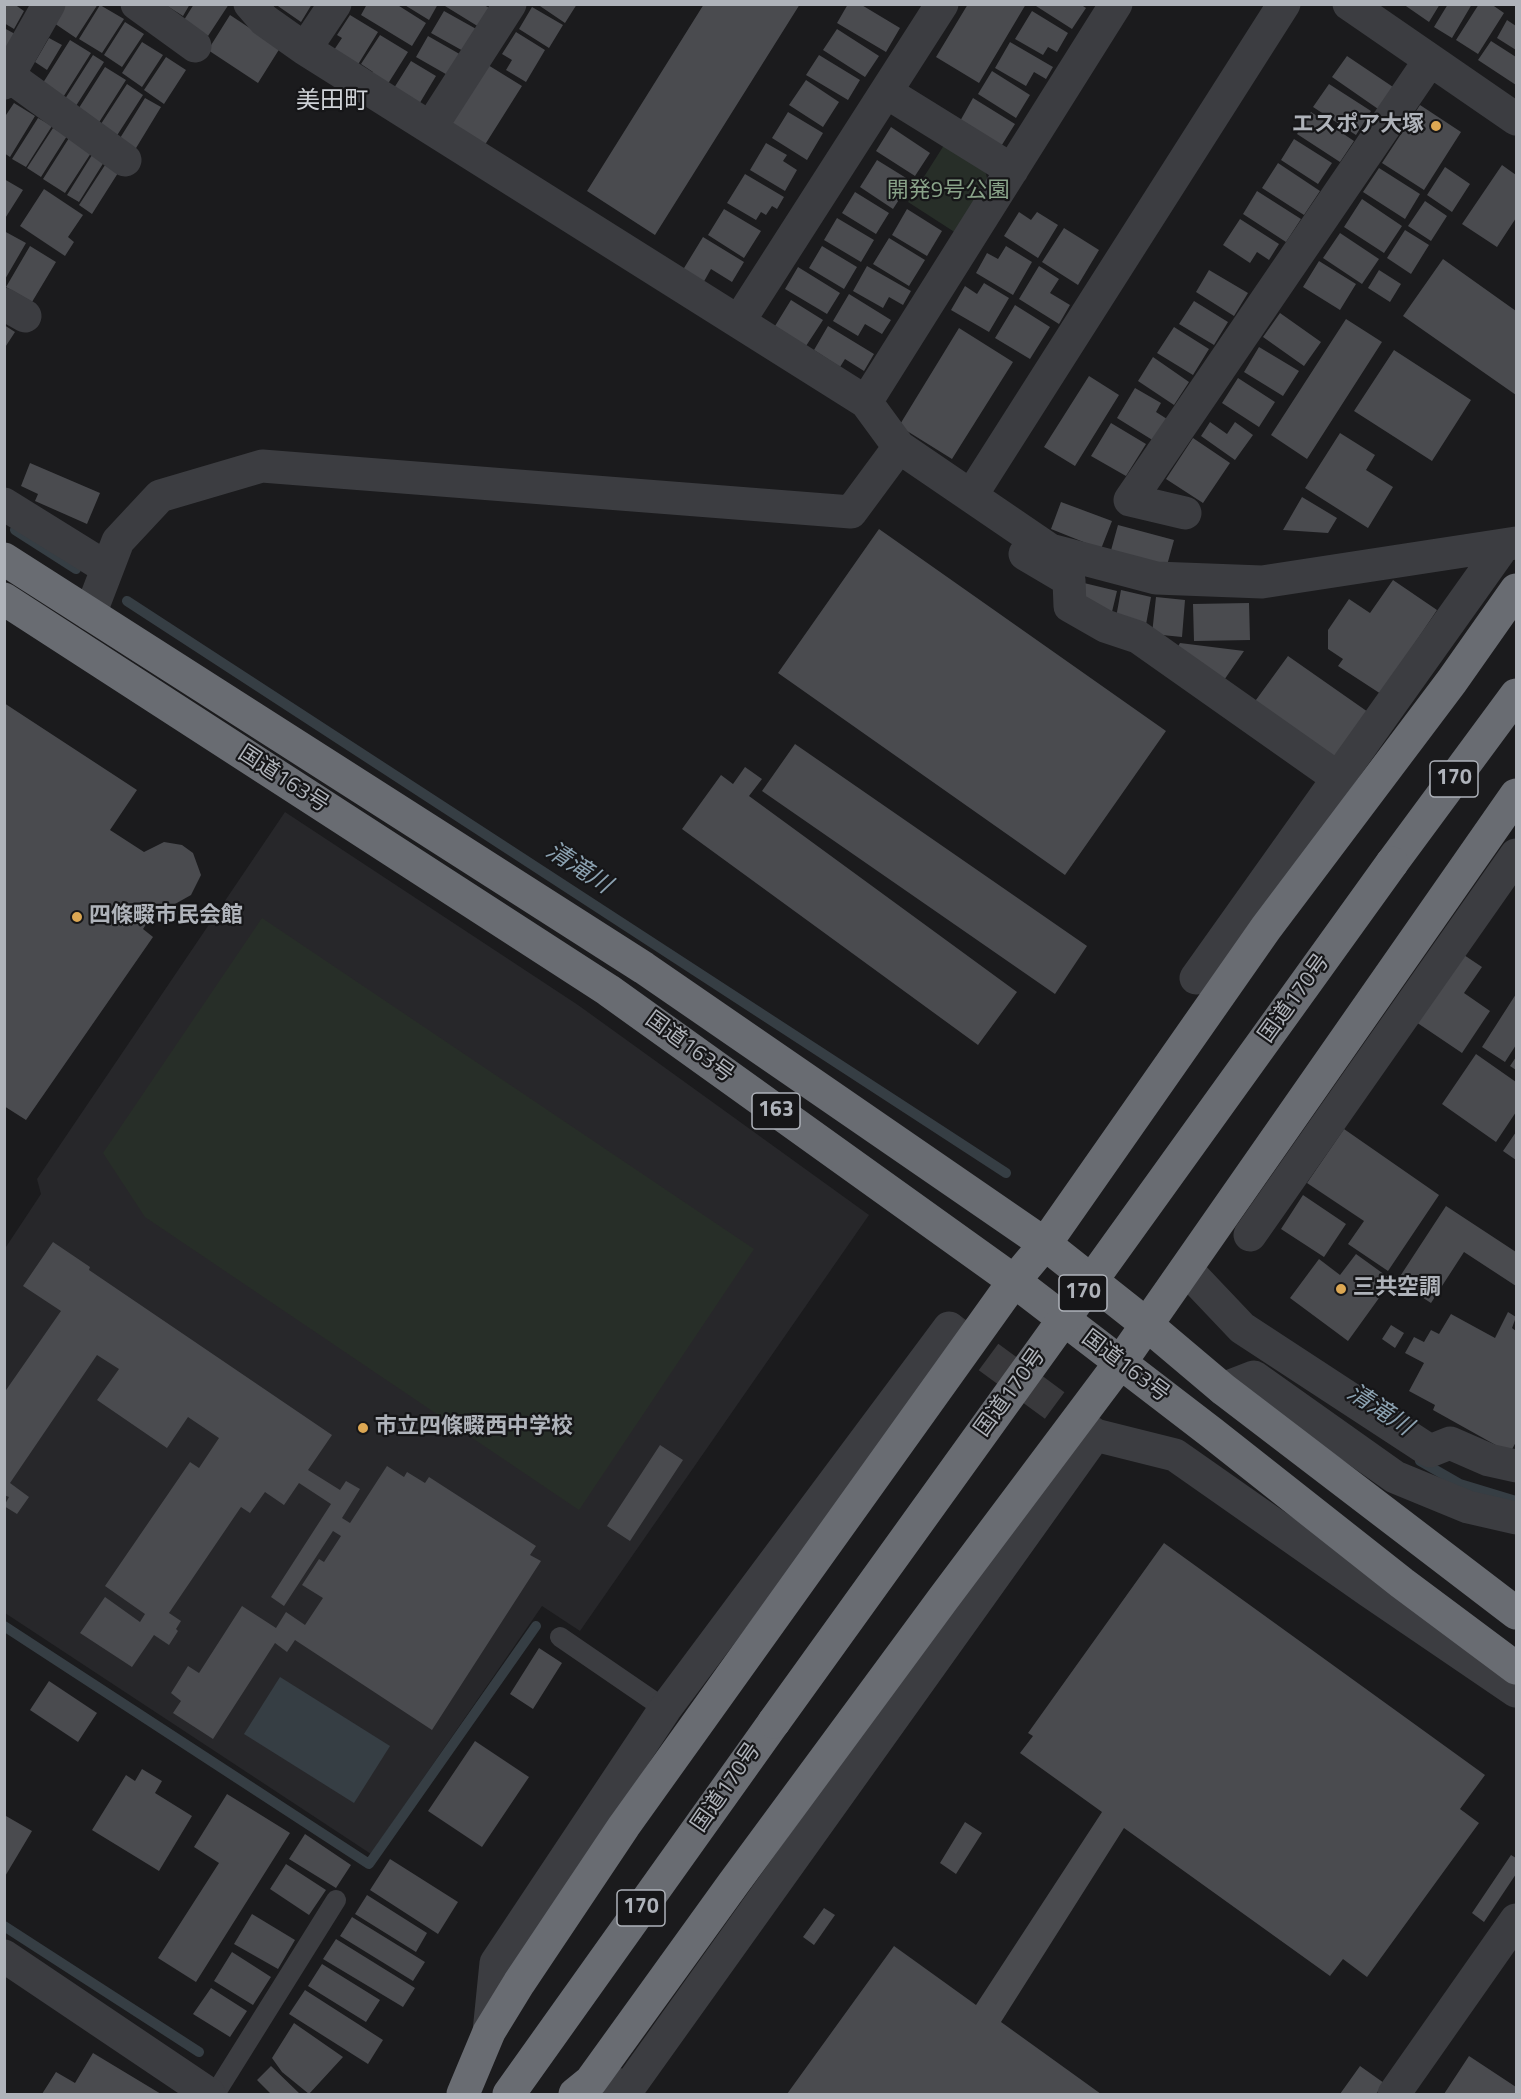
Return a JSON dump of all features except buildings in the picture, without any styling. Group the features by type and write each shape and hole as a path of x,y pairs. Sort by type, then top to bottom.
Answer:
{"highway":[{"name":"国道163号","path":"4,559 644,968 1046,1245 1146,1324 1222,1389 1516,1613"},
{"name":"170","path":"464,2094 489,2032 624,1826 1014,1281 1046,1245 1266,928 1452,681 1516,590"},
{"name":"国道163号","path":"4,599 608,990 1014,1281 1402,1583 1516,1668"},
{"name":"国道170号","path":"509,2094 774,1722 1516,695"},
{"name":"170","path":"583,2088 1120,1363 1516,795"}],"street":[{"path":"49,4 7,79 125,159"},
{"path":"137,4 195,46"},
{"path":"250,4 264,20 305,49 866,402 899,447 1050,550 1155,578 1262,582 1510,544"},
{"path":"305,49 335,4"},
{"path":"431,127 510,4"},
{"path":"739,321 942,4"},
{"path":"866,402 1116,4"},
{"path":"971,496 1284,4"},
{"path":"1349,4 1516,119"},
{"path":"1185,513 1130,500 1430,60"},
{"path":"886,92 1012,170"},
{"path":"90,614 118,541 160,496 262,466 850,512 899,447"},
{"path":"4,504 107,568"},
{"path":"1009,521 1021,552 1069,580 1070,606 1105,627 1137,637 1338,778"},
{"path":"1196,978 1338,778 1510,544"},
{"path":"1250,1235 1506,891 1516,855"},
{"path":"1186,1269 1242,1328 1430,1451 1472,1472 1516,1484"},
{"path":"489,2032 496,1963 665,1709 949,1328"},
{"path":"1222,1389 1254,1377 1395,1477 1468,1507 1516,1518"},
{"path":"583,2088 630,2086 1095,1435 1175,1455 1516,1691"},
{"path":"1430,1451 1450,1443 1489,1460 1516,1466"},
{"path":"1394,2094 1516,1920"},
{"path":"4,1956 209,2094"}],"lane":[{"path":"560,1637 665,1709"},
{"path":"215,2094 336,1900"}],"shaded area":[{"name":"市立四條畷西中学校","path":"285,812 578,1005 869,1215 580,1631 542,1606 371,1854 5,1613 4,1250 41,1194 37,1179"},
{"path":"280,1677 390,1746 354,1803 244,1734"}],"green space":[{"name":"開発9号公園","path":"946,142 984,166 988,182 956,233 908,202"},
{"path":"262,918 754,1249 579,1510 145,1217 103,1153"}],"waterway":[{"name":"清滝川","path":"15,530 76,569"},
{"name":"清滝川","path":"127,601 1006,1173"},
{"name":"清滝川","path":"1420,1461 1460,1484 1516,1501"},
{"path":"4,1626 369,1864 536,1626"},
{"path":"4,1926 199,2052"}],"tunnel":[{"path":"949,1328 1095,1435"}],"place":[{"name":"エスポア大塚","path":"1436,126"},
{"name":"四條畷市民会館","path":"77,917"},
{"name":"三共空調","path":"1341,1289"},
{"name":"市立四條畷西中学校","path":"363,1428"}],"district":[{"name":"美田町","path":"332,102"}]}
